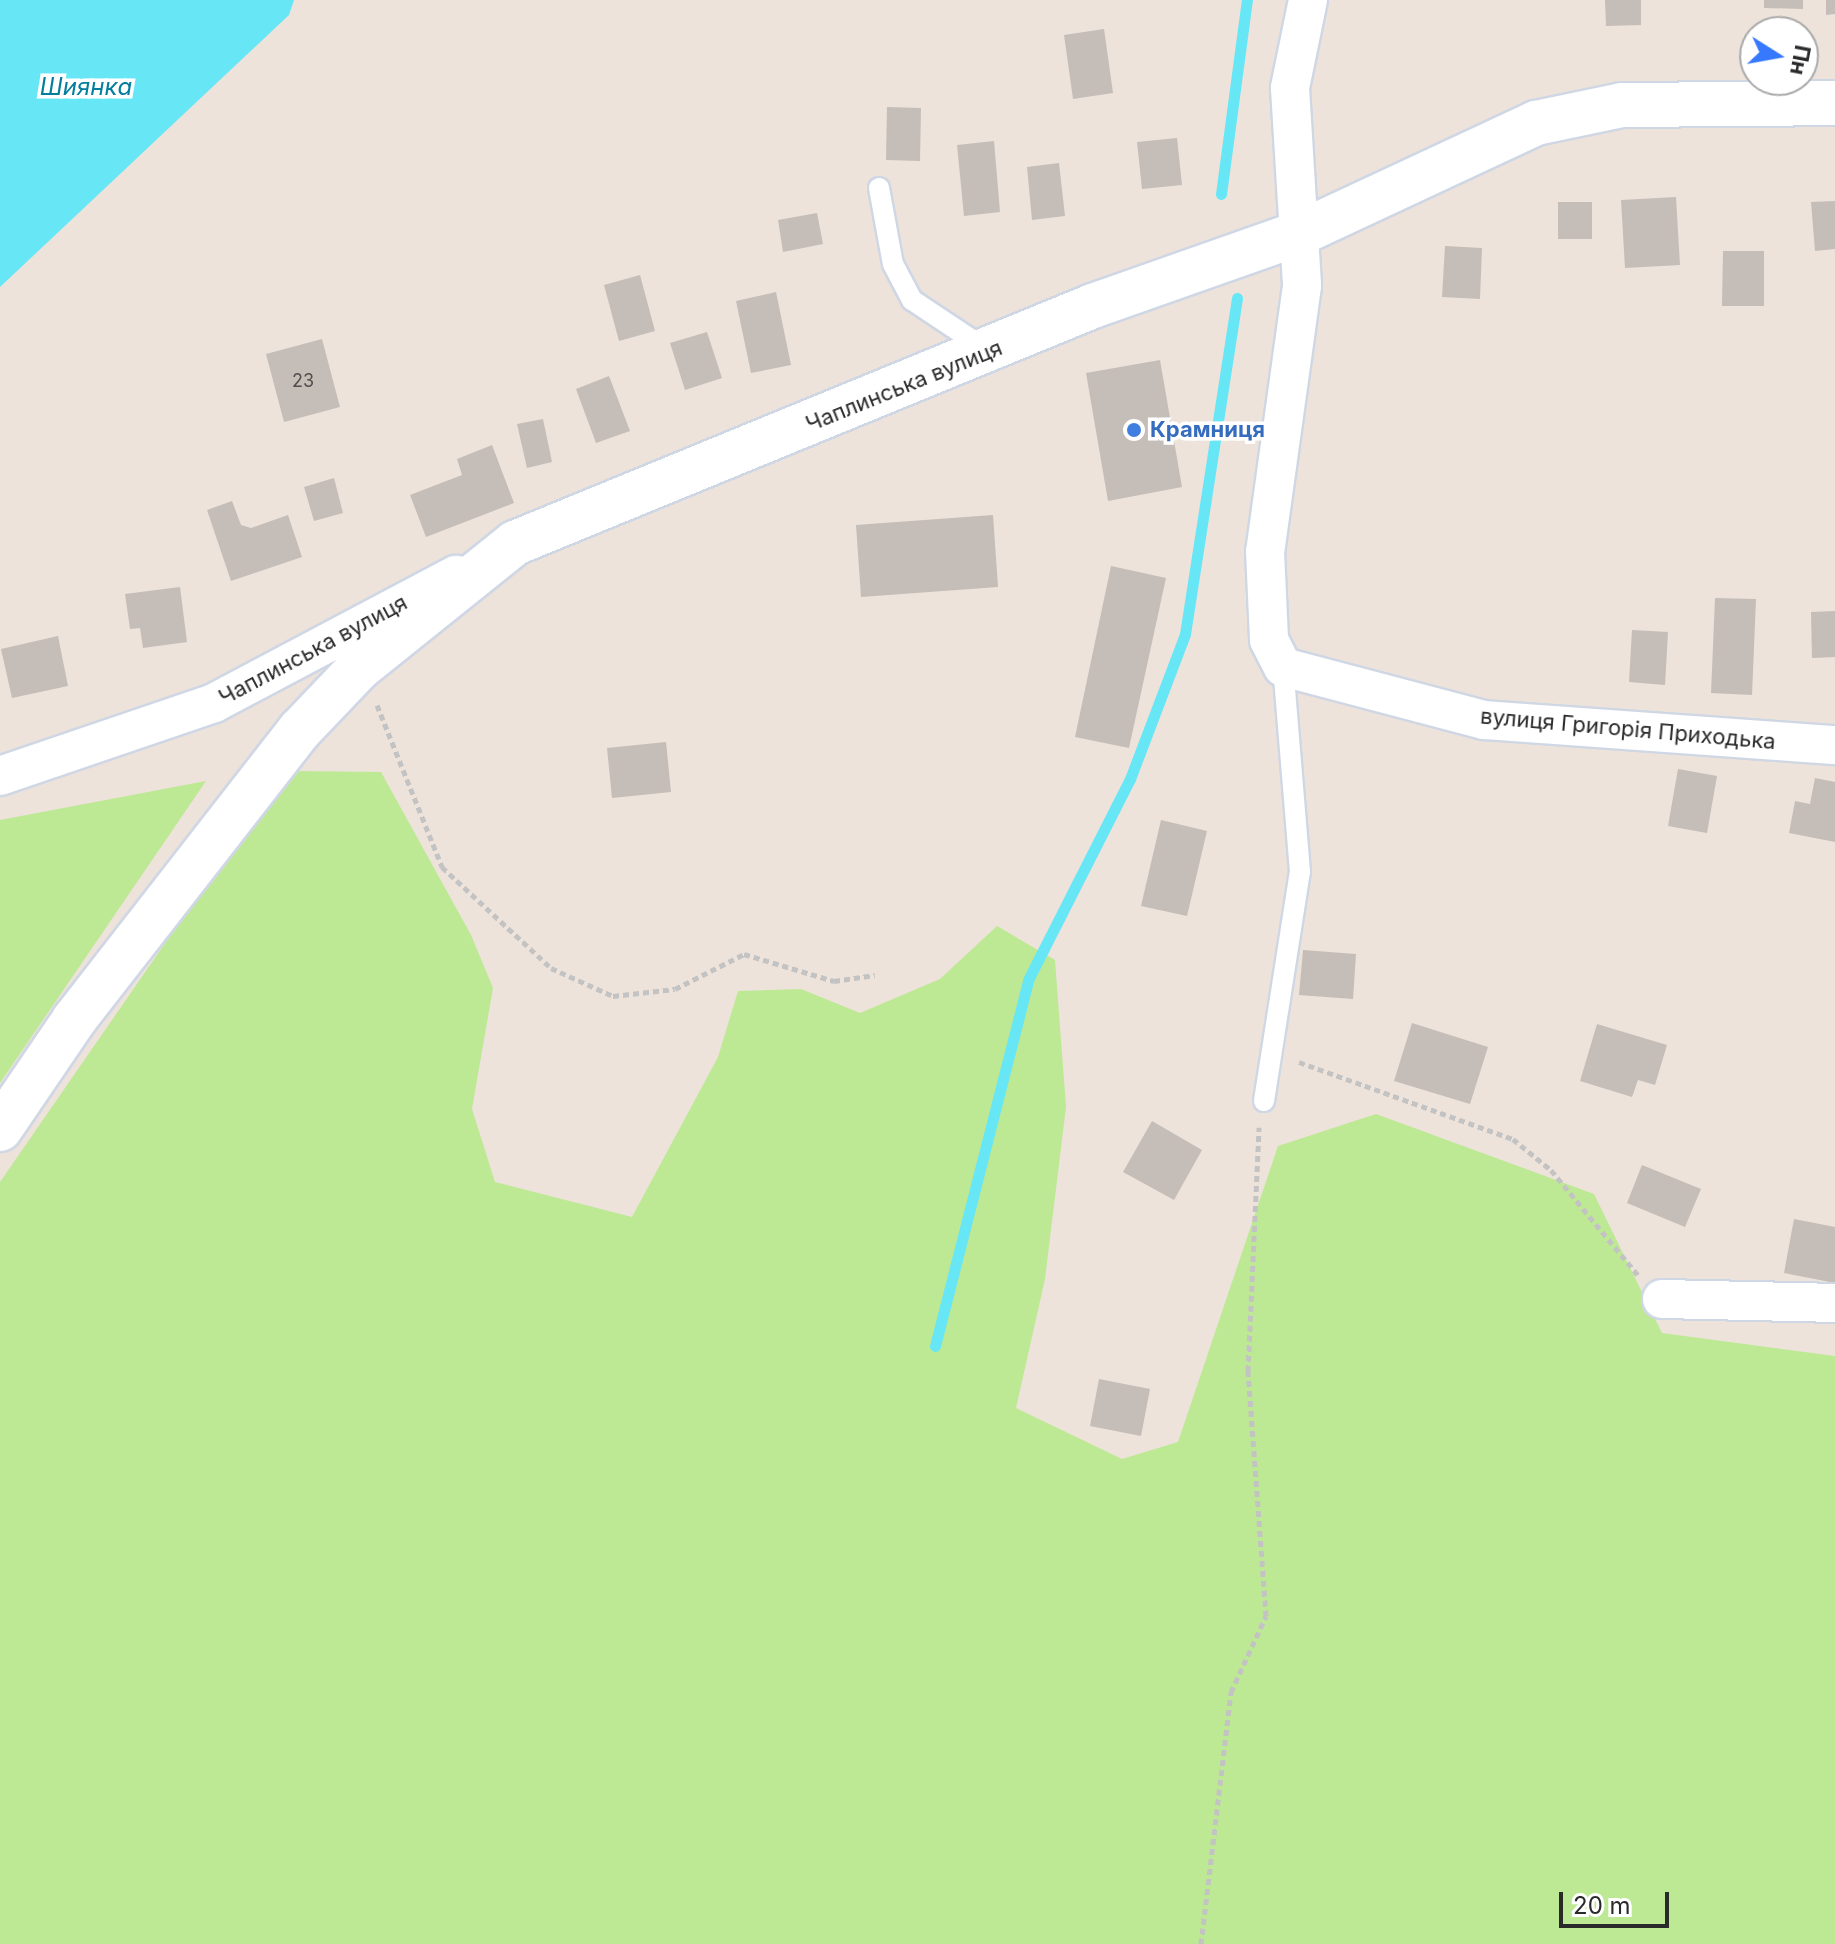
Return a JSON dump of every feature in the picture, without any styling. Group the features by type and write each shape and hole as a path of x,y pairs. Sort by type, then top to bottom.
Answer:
{"street":[{"path":"1283,667 1269,640 1265,551 1302,286 1290,88 1308,0"},
{"name":"Чаплинська вулиця","path":"0,776 214,703 515,543 990,352 1093,306 1298,234 1536,123 1622,105 1835,103"},
{"path":"0,1129 74,1020 300,730 359,668 515,543"},
{"name":"вулиця Григорія Приходька","path":"1283,667 1484,720 1835,745"},
{"path":"1662,1299 1835,1303"}],"lane":[{"path":"879,188 893,264 912,300 990,352"},
{"path":"1264,1101 1300,872 1283,667"}],"path":[{"path":"359,668 407,765 442,867 551,968 613,996 675,989 744,954 834,981 875,975"},
{"path":"1270,1056 1328,1068 1513,1139 1551,1170 1580,1213 1662,1299"},
{"path":"1201,1944 1231,1692 1266,1616 1248,1371 1264,1101"}],"green space":[{"path":"294,771 381,772 471,935 493,988 472,1109 495,1182 632,1217 718,1057 738,991 801,989 860,1013 940,979 997,926 1055,960 1066,1107 1045,1279 1016,1408 1122,1459 1178,1442 1278,1146 1376,1114 1594,1194 1662,1333 1835,1356 1835,1944 0,1944 0,1182 215,871"},
{"path":"206,781 0,1083 0,820"}],"water":[{"name":"Шиянка","path":"0,0 294,0 289,15 0,287"}],"building":[{"path":"1605,0 1641,0 1641,25 1606,26"},
{"path":"1764,0 1803,0 1803,9 1764,8"},
{"path":"1826,0 1835,0 1835,14 1826,15"},
{"path":"1104,29 1113,93 1073,99 1064,35"},
{"path":"887,107 921,108 920,161 886,160"},
{"path":"1177,138 1182,185 1142,189 1137,142"},
{"path":"994,141 1000,212 964,216 957,145"},
{"path":"1059,163 1065,216 1032,220 1027,167"},
{"path":"1676,197 1680,265 1625,268 1621,200"},
{"path":"1835,201 1835,249 1815,251 1811,202"},
{"path":"1558,202 1592,202 1592,239 1558,239"},
{"path":"817,213 823,244 783,252 778,220"},
{"path":"1445,246 1482,248 1480,299 1442,297"},
{"path":"1723,251 1764,251 1764,306 1722,306"},
{"path":"640,275 655,331 619,341 604,285"},
{"path":"776,292 791,365 751,373 736,301"},
{"path":"707,332 722,378 685,390 670,343"},
{"path":"322,339 340,407 284,422 266,354"},
{"name":"Крамниця","path":"1160,360 1182,487 1108,501 1086,373"},
{"path":"609,376 630,431 596,443 576,389"},
{"path":"543,419 552,462 527,468 517,424"},
{"path":"492,445 514,503 426,537 410,495 462,475 457,459"},
{"path":"334,478 343,513 314,521 304,487"},
{"path":"232,501 241,525 251,528 288,515 302,557 231,581 207,510"},
{"path":"993,515 998,587 861,597 856,525"},
{"path":"1111,566 1166,578 1129,748 1075,737"},
{"path":"180,587 187,642 143,648 140,628 130,629 125,594"},
{"path":"1715,598 1756,599 1752,695 1711,693"},
{"path":"1835,611 1835,657 1812,658 1811,612"},
{"path":"1632,630 1668,632 1665,685 1629,682"},
{"path":"58,636 68,686 12,698 1,649"},
{"path":"666,742 671,792 612,798 607,748"},
{"path":"1678,769 1717,776 1707,833 1668,826"},
{"path":"1815,778 1835,782 1835,842 1789,833 1795,801 1810,804"},
{"path":"1161,820 1207,831 1187,916 1141,906"},
{"path":"1303,950 1356,954 1353,999 1299,995"},
{"path":"1412,1023 1488,1047 1470,1104 1394,1081"},
{"path":"1597,1024 1667,1045 1655,1085 1638,1080 1632,1097 1580,1081"},
{"path":"1152,1121 1202,1150 1174,1200 1123,1172"},
{"path":"1642,1165 1701,1189 1685,1227 1627,1203"},
{"path":"1794,1219 1835,1227 1835,1283 1784,1273"},
{"path":"1099,1379 1150,1389 1141,1436 1090,1426"}],"waterway":[{"path":"1221,194 1247,0"},
{"path":"935,1346 1028,980 1130,779 1185,634 1237,298"}],"place":[{"name":"Крамниця","path":"1134,430"}]}
